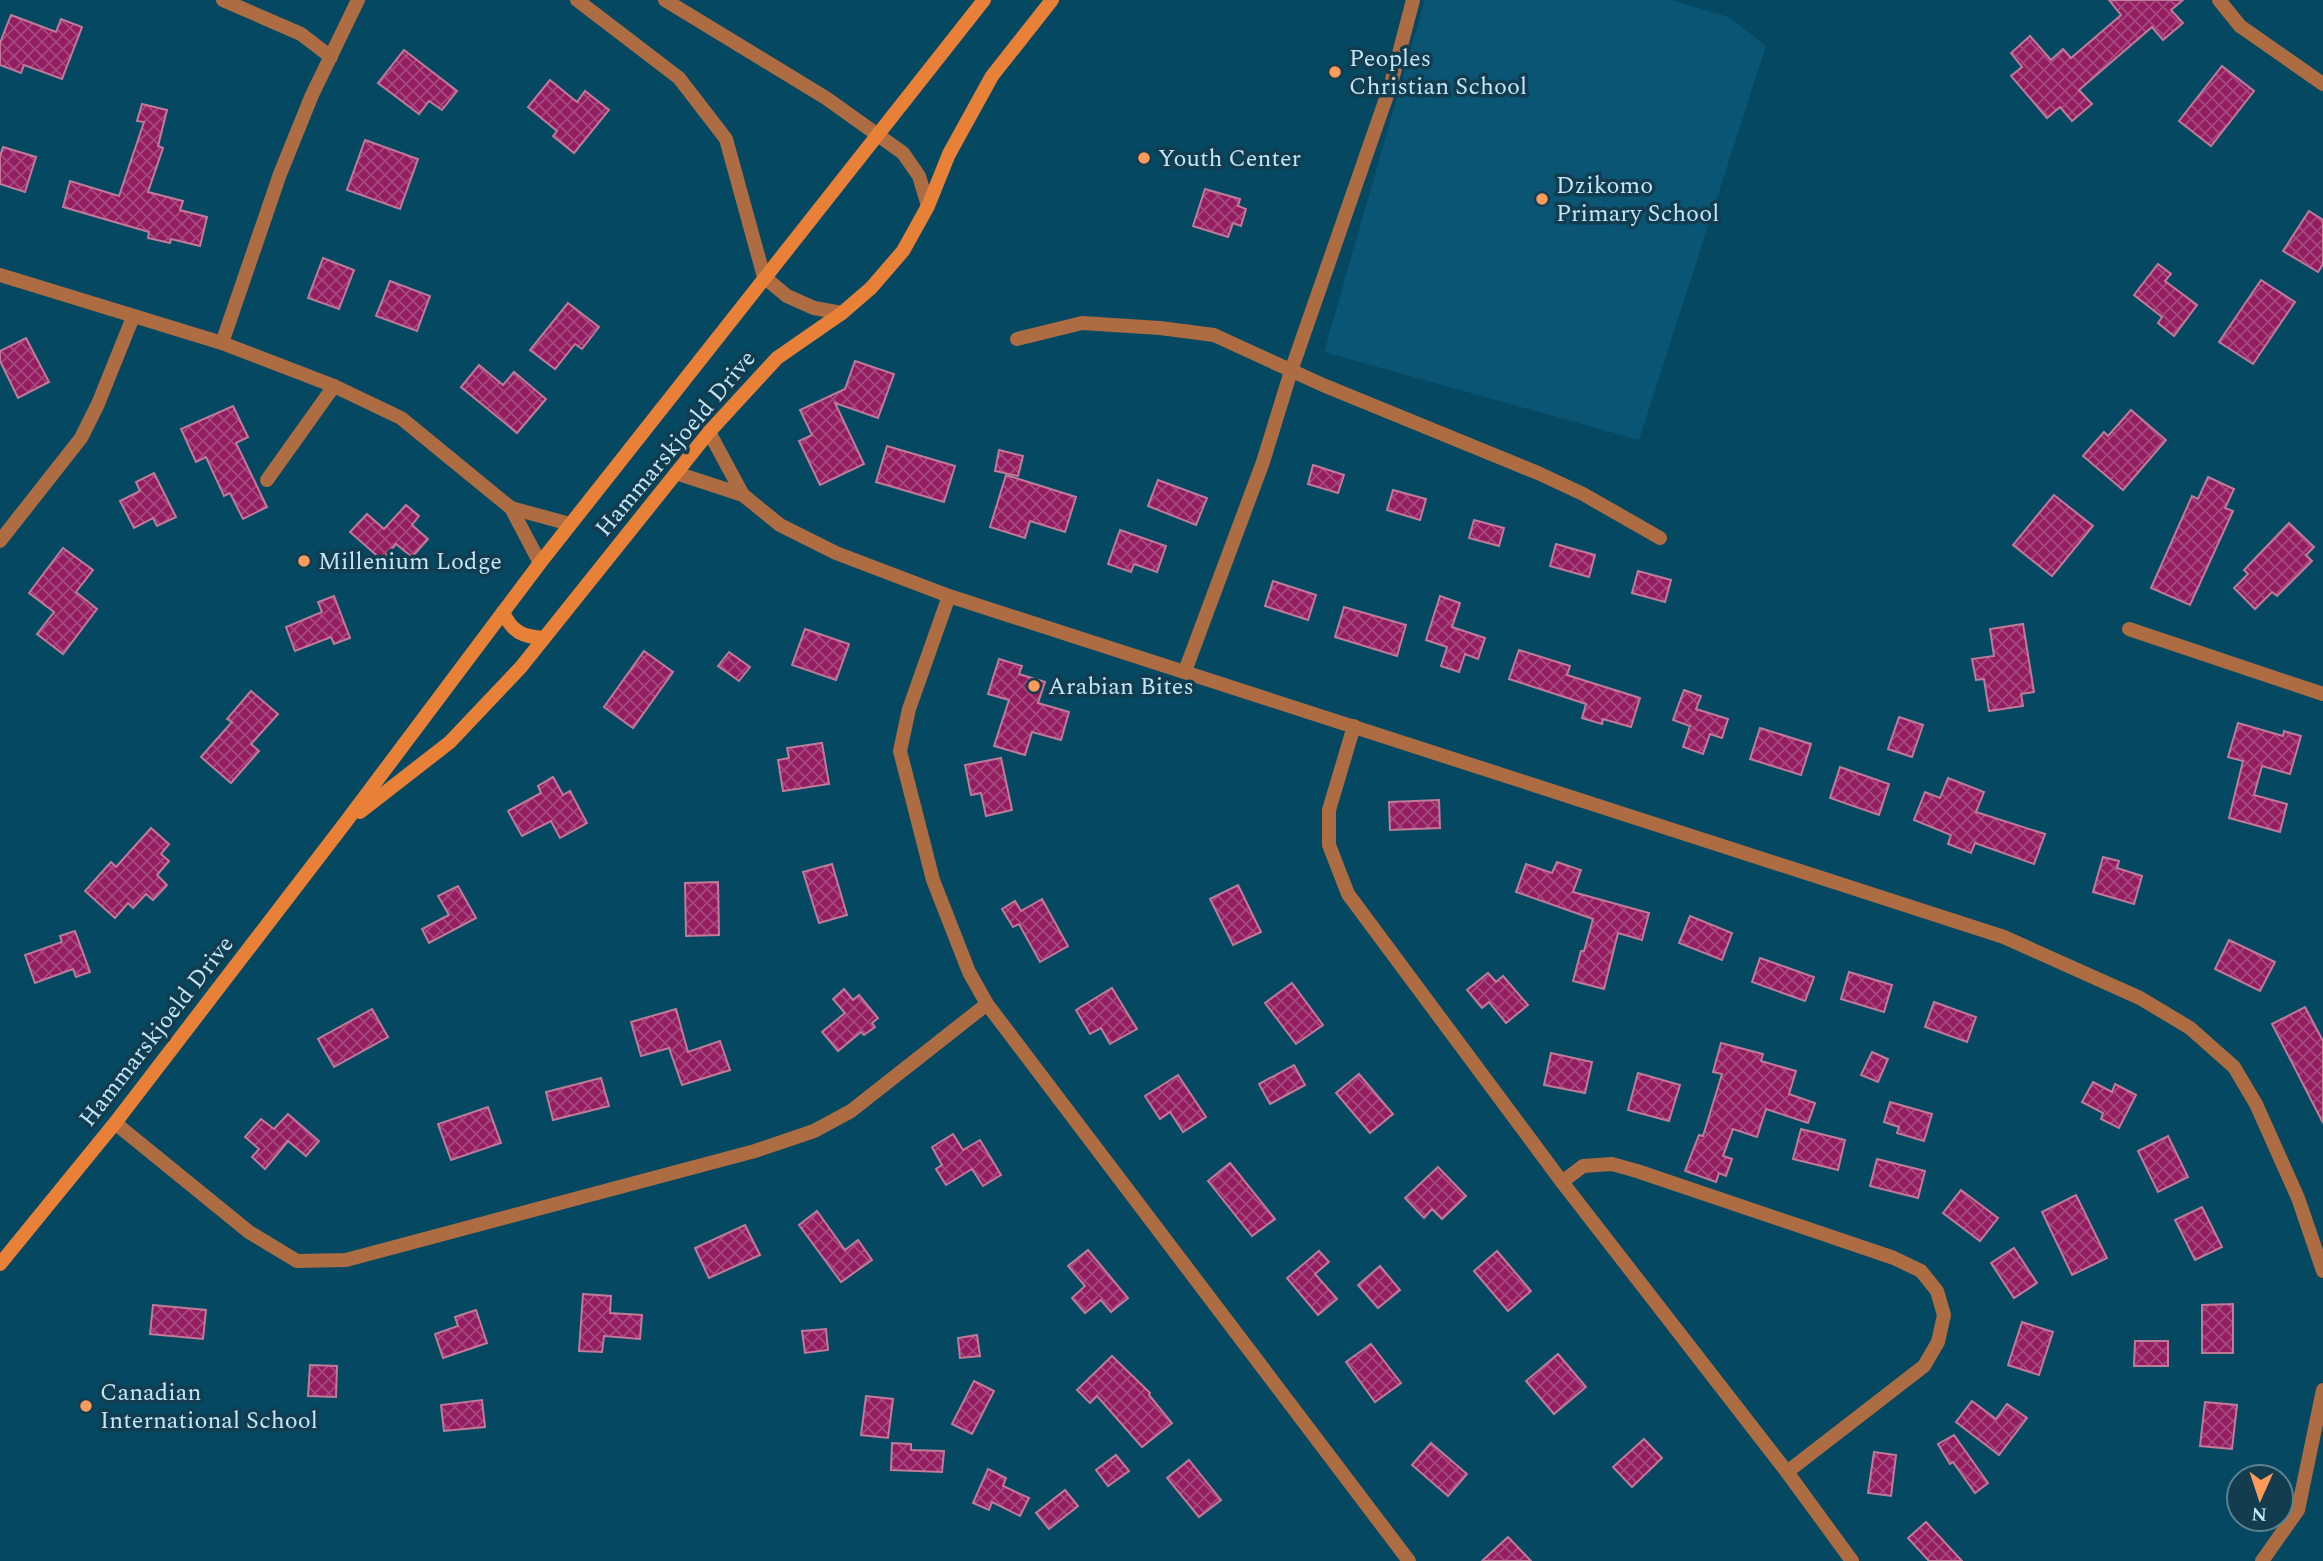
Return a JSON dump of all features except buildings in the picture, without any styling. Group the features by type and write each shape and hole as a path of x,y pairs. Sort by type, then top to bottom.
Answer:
{"main road":[{"name":"Hammarskjoeld Drive","path":"0,1264 115,1123 345,823 540,562 984,0"},
{"name":"Hammarskjoeld Drive","path":"345,823 450,742 521,667 709,432 778,358 842,313 871,288 903,251 928,206 949,154 992,76 1052,0"},
{"path":"503,612 509,626 517,632 544,638"}],"street":[{"path":"223,0 301,34 331,57"},
{"path":"222,343 239,300 280,174 313,95 359,0"},
{"path":"577,0 680,78 726,139 764,277 787,296 814,308 842,313"},
{"path":"665,0 826,98 879,134 903,153 919,176 928,206"},
{"path":"1185,671 1263,463 1291,371 1391,84 1413,0"},
{"path":"2220,0 2240,26 2323,84"},
{"path":"0,275 222,343 334,386 401,418 511,508 540,562"},
{"path":"0,541 81,439 133,317"},
{"path":"1017,340 1082,323 1214,335 1291,371 1538,473 1583,494 1660,538"},
{"path":"267,480 334,386"},
{"path":"709,432 743,495"},
{"path":"676,473 743,495 780,524 836,553 949,596 2004,937 2140,998 2190,1028 2234,1067 2256,1104 2298,1198 2323,1264 2323,1271"},
{"path":"511,508 570,524"},
{"path":"949,596 909,709 901,751 933,880 969,972 988,1004 1409,1561"},
{"path":"2129,629 2323,694"},
{"path":"1354,726 1329,810 1329,845 1348,894 1562,1182 1787,1472 1852,1561"},
{"path":"115,1123 249,1232 297,1261 346,1260 755,1151 814,1130 851,1111 988,1004"},
{"path":"1562,1182 1583,1166 1612,1164 1637,1171 1894,1258 1921,1271 1937,1291 1944,1315 1938,1342 1924,1366 1787,1472"},
{"path":"2262,1561 2298,1510 2323,1390"}],"shaded area":[{"name":"Dzikomo Primary School","path":"1425,0 1671,0 1729,17 1766,46 1639,440 1324,352"}],"place":[{"name":"Peoples Christian School","path":"1335,72"},
{"name":"Youth Center","path":"1144,158"},
{"name":"Dzikomo Primary School","path":"1542,199"},
{"name":"Millenium Lodge","path":"304,561"},
{"name":"Arabian Bites","path":"1034,686"},
{"name":"Canadian International School","path":"86,1406"}]}
